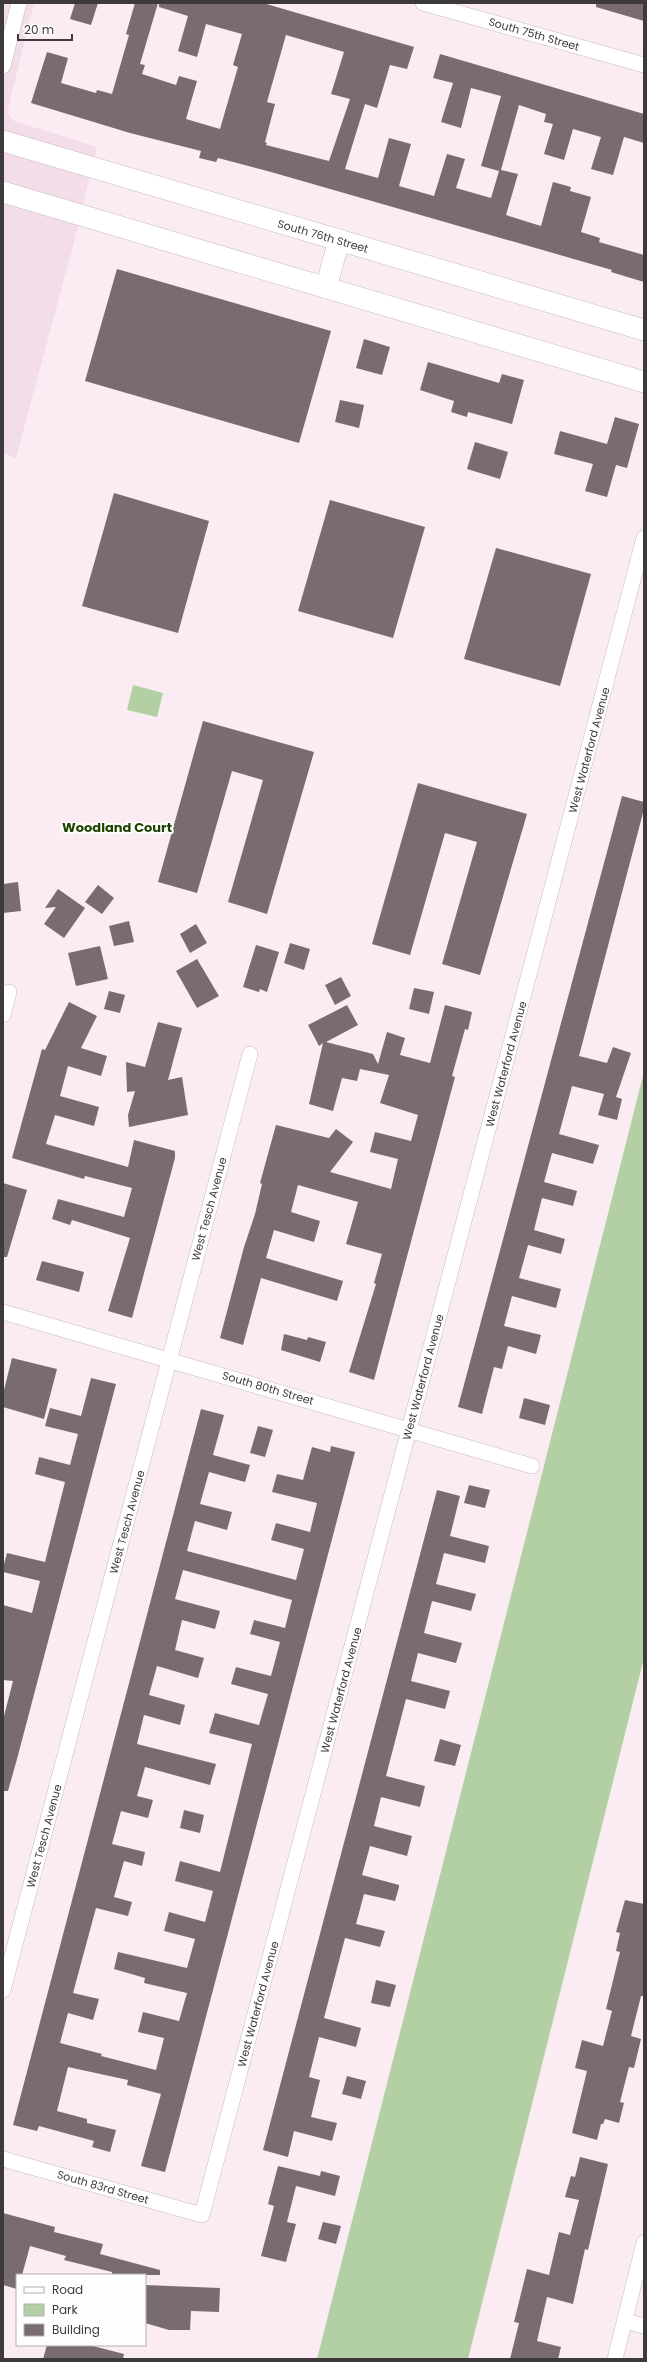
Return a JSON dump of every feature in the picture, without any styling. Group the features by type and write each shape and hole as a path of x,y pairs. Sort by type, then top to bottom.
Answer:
{"main road":[{"name":"South 76th Street","path":"3,141 644,330"},
{"path":"3,192 644,382"},
{"path":"326,288 339,240"}],"street":[{"path":"3,66 19,3"},
{"name":"South 75th Street","path":"423,3 644,65"},
{"name":"West Waterford Avenue","path":"202,2215 644,538"},
{"path":"3,1015 9,992"},
{"name":"West Tesch Avenue","path":"3,1990 250,1054"},
{"name":"South 80th Street","path":"3,1312 169,1359 532,1466"},
{"name":"South 83rd Street","path":"3,2159 202,2215"},
{"path":"615,2359 644,2243"},
{"path":"625,2321 644,2326"}],"shaded area":[{"path":"3,3 34,3 7,113 14,121 97,147 74,242 16,458 3,453"}],"green space":[{"path":"133,685 163,693 157,717 127,710"},
{"path":"644,1072 644,1658 468,2359 317,2359"}],"building":[{"path":"75,3 98,3 91,25 70,19"},
{"path":"135,3 158,3 140,64 145,65 142,74 176,85 179,76 197,81 186,119 220,129 238,67 233,65 242,34 206,24 197,57 178,51 188,16 159,7 159,3 263,3 414,47 407,69 390,65 377,108 365,104 345,169 378,178 389,138 411,144 399,186 434,196 447,154 465,159 456,188 491,198 499,171 481,166 501,96 471,88 461,128 441,122 453,83 433,78 440,54 644,114 644,143 624,137 613,175 591,169 601,137 573,129 564,160 544,154 553,124 544,122 546,114 519,105 501,170 518,174 506,215 541,226 553,182 571,187 570,191 591,197 581,232 600,238 599,242 644,255 644,282 611,272 612,270 271,172 218,158 216,162 199,158 201,151 130,133 31,103 47,52 68,58 61,83 96,93 97,90 112,94 129,35 126,34","holes":["286,35 344,52 331,94 350,99 329,161 266,145 267,143 265,142 275,104 267,102"]},
{"path":"596,3 644,3 644,21 596,7"},
{"path":"117,269 331,331 299,443 85,381"},
{"path":"364,339 390,347 382,375 356,368"},
{"path":"428,362 499,383 502,374 524,380 512,424 468,412 467,417 451,412 454,401 420,390"},
{"path":"340,400 364,405 359,428 335,422"},
{"path":"615,417 639,424 627,468 616,465 607,497 585,491 593,464 554,454 560,431 607,444"},
{"path":"475,442 508,452 500,479 467,469"},
{"path":"114,493 209,521 178,633 82,606"},
{"path":"330,500 425,527 393,638 298,611"},
{"path":"496,548 591,574 560,686 464,659"},
{"path":"203,721 314,752 267,914 228,902 263,780 232,771 197,893 158,882"},
{"path":"418,783 527,814 480,975 442,964 477,842 445,833 410,955 372,944"},
{"path":"622,796 644,802 644,809 579,1056 607,1063 613,1047 631,1053 616,1097 622,1099 617,1120 598,1115 604,1094 572,1086 559,1134 599,1145 593,1164 552,1153 544,1182 577,1191 573,1206 542,1198 534,1230 565,1239 561,1254 528,1245 519,1278 561,1289 556,1308 512,1296 504,1326 541,1335 536,1354 508,1346 502,1369 494,1367 482,1414 458,1407"},
{"path":"18,882 21,911 3,913 3,884"},
{"path":"98,885 114,898 102,914 85,902"},
{"path":"58,889 85,908 64,938 44,924 56,907 45,908"},
{"path":"129,921 134,942 114,946 109,926"},
{"path":"196,924 207,943 190,953 180,934"},
{"path":"290,943 310,949 304,970 284,963"},
{"path":"256,945 279,952 267,992 260,989 259,992 243,987"},
{"path":"100,946 108,979 76,986 68,953"},
{"path":"197,959 219,996 197,1008 176,971"},
{"path":"341,977 351,996 335,1005 325,985"},
{"path":"414,988 434,992 429,1014 409,1009"},
{"path":"109,991 125,995 120,1013 104,1009"},
{"path":"69,1002 97,1016 81,1048 107,1056 101,1076 68,1066 60,1096 99,1107 94,1126 55,1115 46,1144 128,1167 134,1140 175,1151 175,1158 132,1318 108,1311 130,1238 72,1220 70,1225 52,1219 58,1199 124,1217 132,1188 85,1176 84,1179 12,1158 42,1049 45,1050"},
{"path":"347,1005 358,1025 326,1042 373,1054 378,1064 387,1032 405,1038 400,1055 430,1063 445,1005 472,1012 468,1030 465,1029 452,1076 455,1077 374,1380 349,1372 376,1284 374,1283 382,1254 346,1244 358,1202 298,1185 291,1212 320,1221 314,1242 274,1230 266,1258 343,1281 337,1301 261,1278 243,1345 220,1338 244,1247 255,1214 262,1184 260,1183 276,1125 329,1138 336,1129 353,1142 330,1172 391,1189 398,1159 370,1152 375,1132 411,1141 418,1115 380,1103 389,1075 360,1069 357,1081 342,1078 333,1111 309,1104 323,1043 319,1046 308,1025"},
{"path":"158,1022 182,1028 168,1080 182,1077 188,1115 129,1127 128,1115 135,1091 127,1092 126,1062 145,1067"},
{"path":"3,1183 27,1190 7,1257 3,1257"},
{"path":"42,1261 84,1272 79,1292 36,1280"},
{"path":"284,1334 307,1340 308,1337 326,1342 320,1362 281,1350"},
{"path":"12,1358 57,1369 44,1419 3,1407 3,1394"},
{"path":"91,1378 116,1384 17,1759 8,1791 3,1791 3,1720 13,1681 3,1680 3,1605 32,1613 40,1581 3,1572 3,1568 7,1553 45,1562 65,1482 35,1474 39,1457 70,1465 78,1434 45,1426 50,1408 81,1416"},
{"path":"524,1398 550,1405 545,1425 519,1418"},
{"path":"201,1409 224,1415 213,1455 250,1465 245,1482 209,1472 200,1504 232,1512 227,1530 195,1521 187,1551 296,1580 304,1549 271,1540 276,1523 310,1532 317,1503 272,1492 277,1474 303,1480 312,1447 330,1452 331,1446 355,1452 165,2172 141,2166 161,2094 127,2085 128,2080 68,2067 57,2111 87,2119 87,2123 116,2130 110,2152 92,2147 94,2141 39,2126 37,2131 13,2125","holes":["183,1570 292,1600 285,1628 254,1620 250,1634 280,1642 271,1676 236,1667 231,1684 268,1694 259,1725 215,1713 209,1733 252,1744 220,1872 180,1861 175,1881 213,1891 205,1922 169,1912 164,1931 195,1939 187,1968 118,1952 114,1969 145,1978 144,1983 187,1993 179,2021 143,2012 138,2032 164,2038 156,2070 101,2056 102,2054 60,2043 68,2013 93,2020 99,1999 73,1993 96,1908 128,1916 132,1902 114,1897 124,1861 142,1866 145,1852 112,1844 121,1811 148,1818 153,1800 137,1796 145,1767 210,1785 216,1764 137,1744 144,1715 180,1725 185,1705 149,1695 157,1666 198,1678 204,1658 175,1650 182,1620 215,1629 220,1611 175,1599"]},
{"path":"258,1426 273,1430 265,1457 250,1453"},
{"path":"469,1485 490,1490 485,1508 464,1503"},
{"path":"437,1490 460,1496 450,1536 489,1546 485,1563 444,1553 436,1584 476,1594 471,1611 432,1601 424,1633 462,1643 456,1663 418,1653 411,1681 450,1691 445,1709 406,1699 386,1776 425,1786 420,1807 381,1797 374,1826 412,1836 407,1856 370,1846 362,1875 399,1885 399,1887 395,1901 364,1894 356,1924 385,1931 380,1947 345,1938 324,2018 361,2028 356,2047 319,2037 309,2077 320,2080 311,2117 337,2123 332,2141 294,2131 288,2157 263,2150"},
{"path":"440,1739 461,1745 455,1766 434,1761"},
{"path":"184,1810 204,1815 200,1833 180,1828"},
{"path":"625,1900 644,1904 644,1996 641,1996 631,2036 641,2039 634,2068 629,2067 620,2102 624,2103 619,2123 605,2119 603,2124 601,2124 597,2140 572,2133 587,2071 575,2068 582,2040 603,2046 612,2011 606,2009 620,1952 616,1951 620,1933 616,1932"},
{"path":"376,1980 396,1985 390,2007 371,2003"},
{"path":"347,2076 366,2081 361,2099 342,2094"},
{"path":"580,2157 608,2164 588,2250 585,2249 573,2304 547,2297 537,2341 561,2347 558,2359 510,2359 519,2323 514,2322 527,2269 549,2275 559,2232 570,2235 579,2200 565,2197 571,2176 575,2177"},
{"path":"278,2166 320,2176 321,2171 340,2176 335,2196 296,2186 287,2222 296,2224 286,2262 261,2256 274,2206 268,2204"},
{"path":"3,2213 55,2227 54,2232 103,2244 100,2254 160,2270 160,2275 112,2274 112,2272 64,2260 66,2256 30,2246 22,2274 16,2274 16,2289 3,2285"},
{"path":"323,2222 341,2226 336,2244 318,2239"},
{"path":"146,2285 220,2288 219,2312 191,2311 190,2330 169,2330 146,2323"},
{"path":"47,2346 93,2346 124,2354 123,2359 43,2359"}],"district":[{"name":"Woodland Court","path":"117,827"}]}
